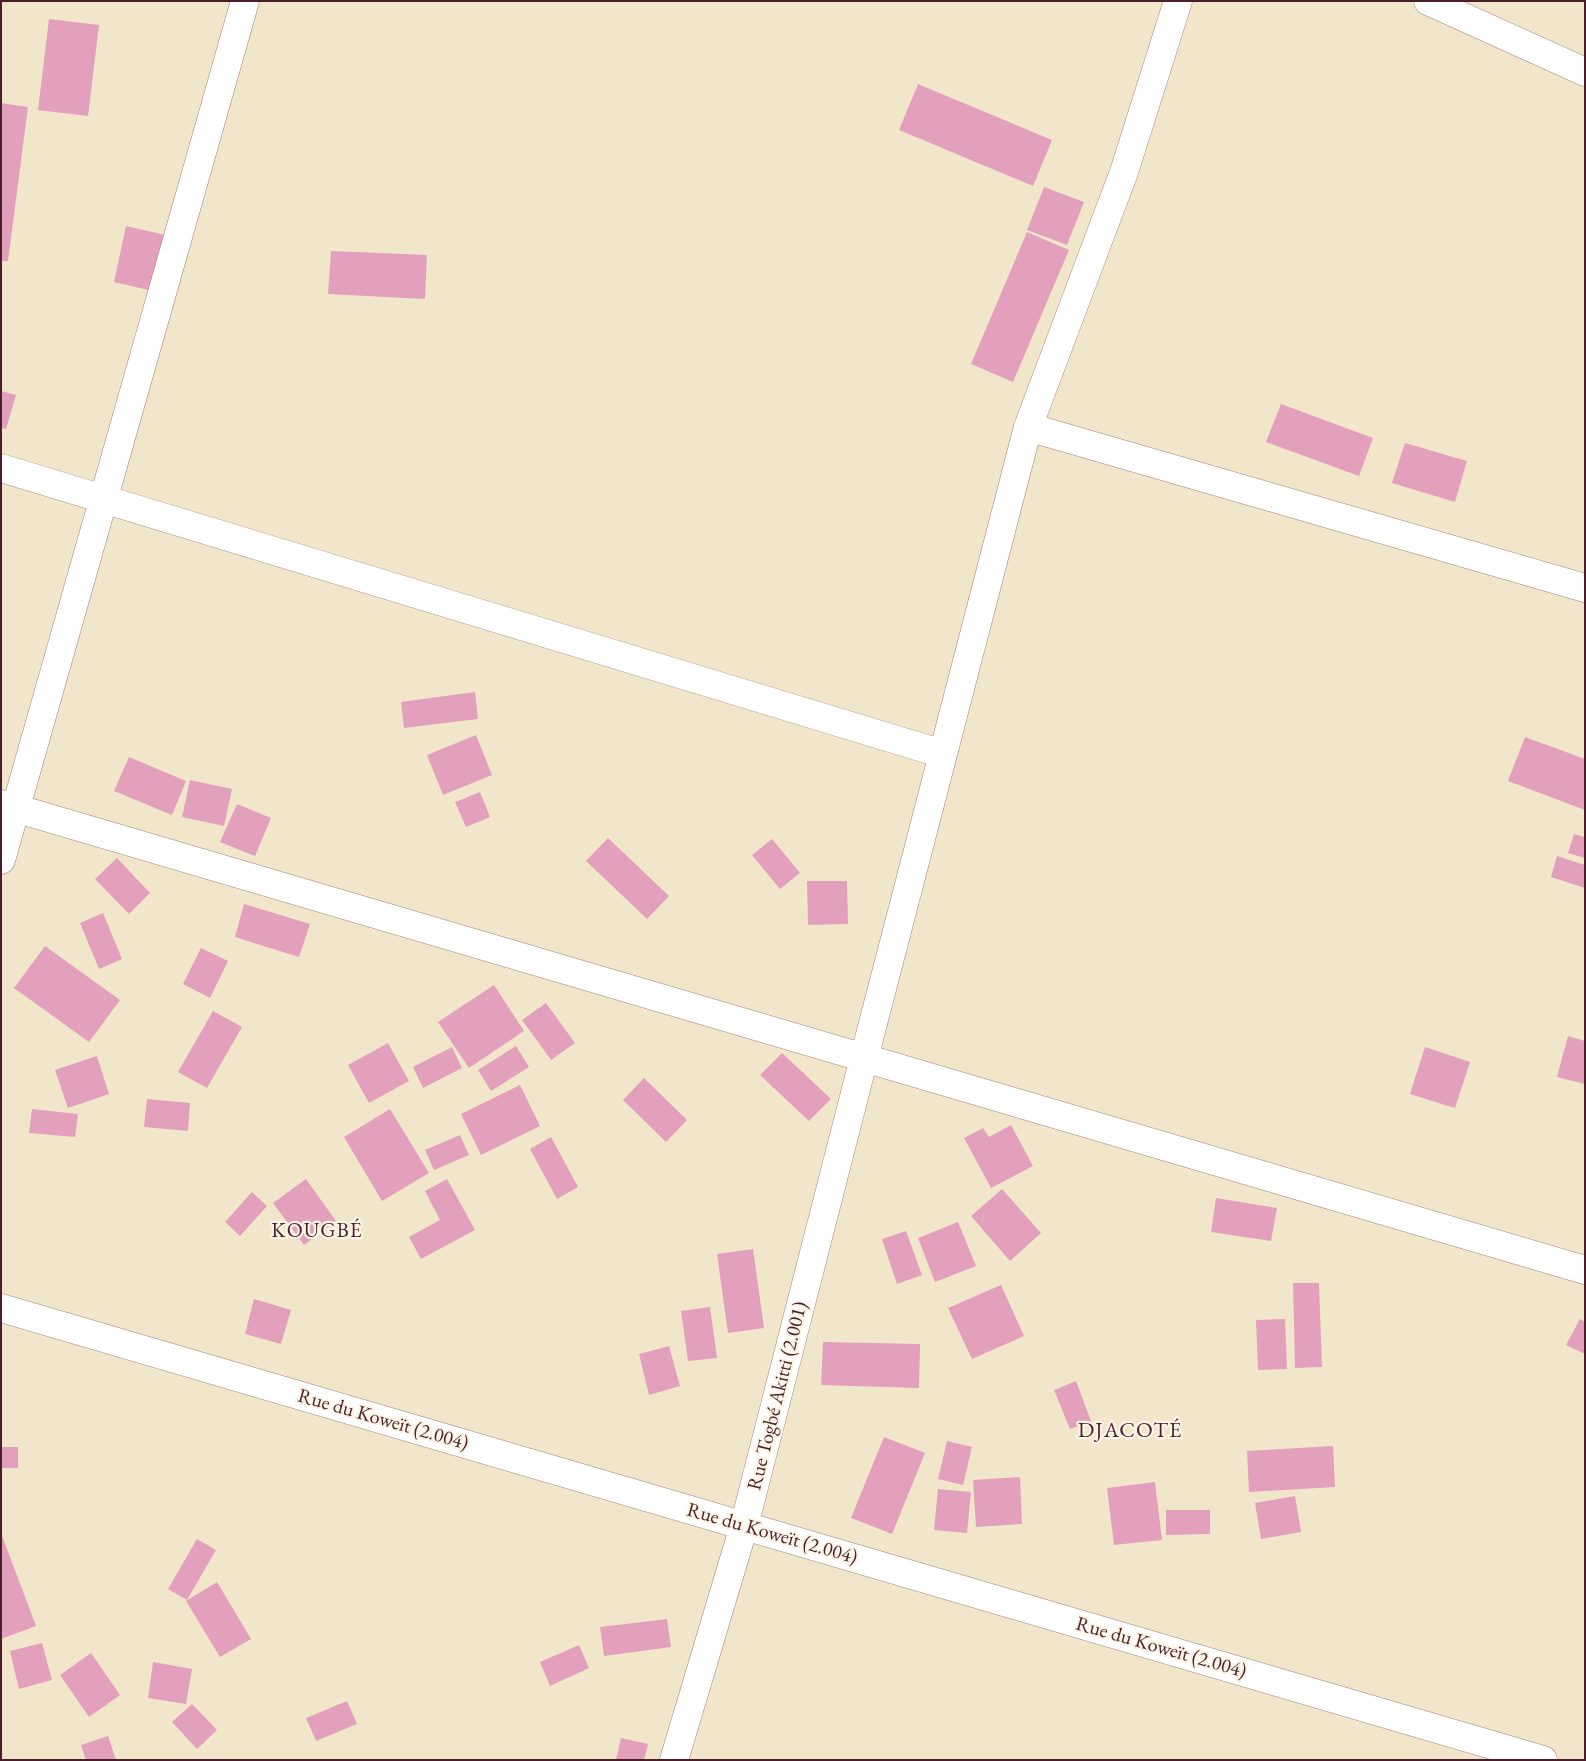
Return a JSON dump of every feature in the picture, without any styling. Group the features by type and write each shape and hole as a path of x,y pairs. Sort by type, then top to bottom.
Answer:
{"street":[{"path":"1,860 9,806 104,500 245,1"},
{"name":"Rue Togbé Akitti (2.001)","path":"674,1760 744,1526 1028,427 1124,172 1178,1"},
{"path":"1428,1 1585,72"},
{"path":"1028,427 1585,588"},
{"path":"1,468 943,754"},
{"path":"9,806 1585,1270"},
{"name":"Rue du Koweït (2.004)","path":"1,1308 1543,1760"}],"building":[{"path":"49,19 99,25 88,116 38,110"},
{"path":"918,84 1052,140 1033,186 899,130"},
{"path":"1,103 28,107 8,261 1,261"},
{"path":"1044,187 1084,202 1067,245 1027,230"},
{"path":"126,226 170,236 157,292 114,282"},
{"path":"1027,232 1069,250 1013,382 971,364"},
{"path":"331,251 427,255 425,299 328,294"},
{"path":"1,391 16,395 6,429 1,428"},
{"path":"1281,404 1373,438 1359,476 1266,442"},
{"path":"1405,443 1467,461 1455,502 1392,483"},
{"path":"475,692 478,719 404,728 401,702"},
{"path":"476,735 492,775 443,795 427,755"},
{"path":"1525,737 1585,759 1585,810 1508,781"},
{"path":"129,757 186,781 172,815 114,791"},
{"path":"190,780 232,789 224,826 182,817"},
{"path":"480,792 490,817 466,827 455,802"},
{"path":"237,804 271,818 255,856 220,842"},
{"path":"1574,834 1585,837 1585,858 1568,853"},
{"path":"608,838 669,896 647,919 586,861"},
{"path":"772,839 800,873 780,889 752,855"},
{"path":"1557,856 1585,865 1585,888 1551,877"},
{"path":"117,858 150,893 129,914 95,879"},
{"path":"807,881 847,881 848,924 808,925"},
{"path":"244,904 310,924 299,957 235,937"},
{"path":"103,913 122,959 99,969 80,923"},
{"path":"45,946 120,1000 89,1042 14,988"},
{"path":"201,948 228,961 210,998 183,984"},
{"path":"494,985 524,1031 469,1068 438,1022"},
{"path":"546,1003 575,1043 551,1060 522,1020"},
{"path":"213,1011 242,1027 207,1088 178,1072"},
{"path":"1568,1036 1585,1041 1585,1084 1557,1077"},
{"path":"388,1043 409,1081 369,1103 348,1065"},
{"path":"516,1046 529,1067 491,1091 478,1070"},
{"path":"452,1047 462,1068 423,1088 413,1067"},
{"path":"1425,1047 1470,1062 1455,1108 1410,1094"},
{"path":"782,1053 831,1099 809,1121 760,1075"},
{"path":"97,1056 109,1094 68,1108 55,1070"},
{"path":"644,1078 687,1120 666,1142 623,1100"},
{"path":"520,1085 540,1126 481,1155 461,1114"},
{"path":"147,1099 190,1103 188,1131 144,1127"},
{"path":"32,1109 78,1114 75,1137 29,1133"},
{"path":"390,1109 429,1173 382,1201 344,1137"},
{"path":"1011,1125 1033,1166 991,1188 964,1138 983,1128 989,1137"},
{"path":"460,1135 469,1155 434,1170 425,1150"},
{"path":"551,1137 578,1187 557,1199 530,1149"},
{"path":"306,1179 336,1221 304,1245 273,1203"},
{"path":"447,1179 475,1230 421,1259 409,1237 440,1220 425,1191"},
{"path":"1002,1189 1041,1233 1010,1261 971,1216"},
{"path":"252,1192 267,1206 240,1236 225,1222"},
{"path":"1216,1198 1277,1208 1271,1241 1211,1232"},
{"path":"958,1222 976,1266 935,1282 918,1238"},
{"path":"906,1231 922,1275 897,1284 882,1239"},
{"path":"753,1249 764,1328 728,1333 717,1254"},
{"path":"1293,1283 1319,1283 1322,1367 1295,1368"},
{"path":"1001,1285 1024,1336 972,1359 948,1308"},
{"path":"254,1299 291,1310 281,1344 245,1334"},
{"path":"710,1307 717,1358 688,1361 681,1311"},
{"path":"1285,1319 1287,1369 1258,1370 1256,1320"},
{"path":"1580,1319 1585,1322 1585,1354 1566,1345"},
{"path":"823,1342 920,1344 919,1388 821,1385"},
{"path":"669,1346 680,1386 649,1395 639,1354"},
{"path":"1076,1381 1091,1421 1070,1429 1054,1390"},
{"path":"884,1437 925,1453 892,1534 851,1518"},
{"path":"947,1441 972,1447 963,1485 938,1479"},
{"path":"1333,1446 1335,1487 1249,1492 1247,1451"},
{"path":"1,1447 18,1447 18,1468 1,1468"},
{"path":"1020,1477 1022,1524 976,1527 973,1480"},
{"path":"1155,1482 1162,1540 1114,1545 1107,1488"},
{"path":"938,1489 971,1492 967,1533 934,1530"},
{"path":"1295,1496 1301,1532 1261,1539 1255,1503"},
{"path":"1166,1510 1210,1510 1210,1534 1166,1535"},
{"path":"1,1533 36,1626 1,1639"},
{"path":"197,1539 216,1550 187,1600 168,1589"},
{"path":"217,1582 251,1639 220,1657 186,1601"},
{"path":"667,1619 671,1647 604,1656 600,1627"},
{"path":"42,1643 52,1680 19,1689 10,1651"},
{"path":"579,1645 589,1668 550,1686 540,1662"},
{"path":"91,1653 120,1695 89,1717 60,1675"},
{"path":"153,1662 192,1669 186,1704 148,1698"},
{"path":"347,1701 357,1724 316,1741 306,1718"},
{"path":"192,1704 217,1730 197,1749 172,1722"},
{"path":"108,1736 116,1760 86,1760 81,1745"},
{"path":"621,1738 648,1744 644,1760 616,1760"}],"district":[{"name":"KOUGBÉ","path":"317,1231"},
{"name":"DJACOTÉ","path":"1130,1431"}]}
